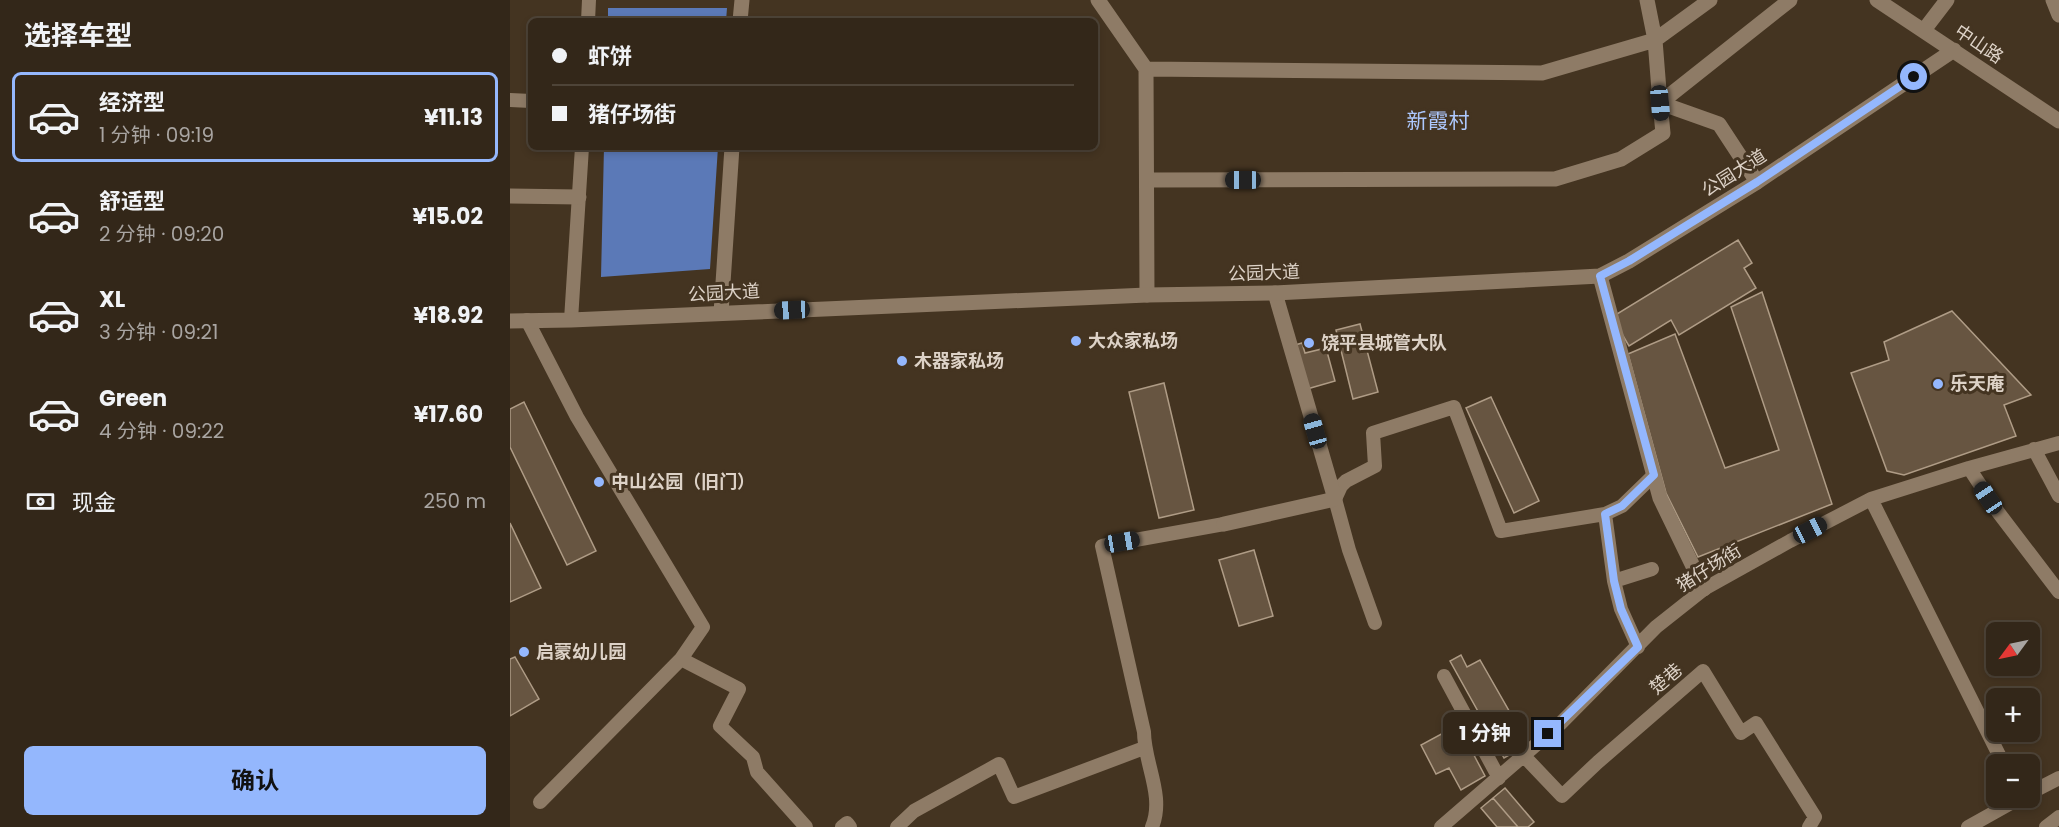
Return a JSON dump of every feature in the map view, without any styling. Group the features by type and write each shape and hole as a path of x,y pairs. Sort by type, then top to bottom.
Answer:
{"street":[{"path":"740,18 742,0"},
{"path":"1098,0 1109,12 1146,69 1147,295"},
{"path":"1148,180 1554,179 1621,159 1663,133 1655,40 1647,0"},
{"path":"1146,69 1542,73 1655,40 1710,0"},
{"path":"1660,103 1790,0"},
{"name":"中山路","path":"1877,0 2059,121"},
{"path":"1924,30 1947,0"},
{"path":"2053,0 2059,15"},
{"name":"公园大道","path":"510,321 1147,295 1275,293 1600,276 1629,261 1757,182 1954,50"},
{"path":"1660,103 1719,124 1757,182"},
{"path":"721,313 732,150"},
{"path":"510,196 579,197"},
{"path":"1600,276 1660,498 1704,589"},
{"path":"1224,524 1335,500 1275,293"}],"lane":[{"path":"588,18 589,0"},
{"path":"510,100 528,101"},
{"path":"571,320 582,150"},
{"path":"527,320 577,417 704,627 681,659 540,802"},
{"path":"1375,623 1349,550 1335,500 1341,486 1346,481 1376,466 1373,433 1454,407 1501,531 1605,514 1622,506 1654,475"},
{"name":"猪仔场街","path":"1441,827 1560,724 1656,627 1704,589 1790,540 1871,499 2034,448 2059,443"},
{"path":"2034,448 2059,496"},
{"path":"1969,468 1998,512 2059,591"},
{"path":"1871,499 1998,754"},
{"path":"1605,514 1614,581 1621,609 1638,647"},
{"path":"1152,827 1157,816 1154,788 1144,748 1144,732 1102,546 1224,524"},
{"path":"1614,581 1653,569"},
{"path":"681,659 739,689 720,726 753,758 757,772 806,827"},
{"name":"楚巷","path":"1524,756 1562,796 1703,671 1741,733 1756,723 1815,817 1809,827"},
{"path":"1444,676 1499,778"},
{"path":"897,827 914,811 999,764 1014,797 1144,748"},
{"path":"2040,788 2059,778"},
{"path":"1968,827 2002,808"},
{"path":"2046,827 2059,817"},
{"path":"842,827 847,823 850,827"}],"water":[{"path":"608,8 727,8 726,18 608,18"},
{"path":"604,150 718,150 710,269 601,277"}],"building":[{"path":"1738,240 1752,263 1744,268 1756,288 1679,335 1671,320 1629,346 1612,317"},
{"path":"1762,292 1832,504 1698,557 1666,493 1628,354 1675,334 1725,468 1779,450 1731,307"},
{"name":"乐天庵","path":"1952,311 2031,395 2004,405 2016,436 1904,475 1887,471 1851,373 1889,360 1884,342"},
{"path":"1360,324 1378,392 1353,399 1336,330"},
{"path":"1302,343 1305,353 1326,348 1335,381 1307,389 1295,345"},
{"path":"1164,383 1194,510 1159,518 1129,392"},
{"path":"1491,397 1539,501 1514,513 1466,408"},
{"path":"524,402 596,551 567,565 510,447 510,409"},
{"path":"510,523 541,588 510,602"},
{"path":"1254,550 1273,616 1239,626 1219,560"},
{"path":"1461,655 1467,667 1480,660 1516,723 1508,727 1520,749 1504,758 1450,661"},
{"path":"515,657 539,699 510,716 510,659"},
{"path":"1458,725 1485,776 1461,790 1449,768 1436,774 1421,745"},
{"path":"1505,788 1534,822 1528,827 1518,827 1493,798"},
{"path":"1493,798 1518,827 1497,827 1481,808"}],"place":[{"name":"大众家私场","path":"1076,341"},
{"name":"饶平县城管大队","path":"1309,343"},
{"name":"木器家私场","path":"902,361"},
{"name":"乐天庵","path":"1938,384"},
{"name":"中山公园（旧门）","path":"599,482"},
{"name":"启蒙幼儿园","path":"524,652"}],"district":[{"name":"新霞村","path":"1438,121"}],"route":[{"path":"1548,734 1638,647 1621,609 1614,581 1605,514 1622,506 1654,475 1600,276 1629,261 1757,182 1914,77"}]}
